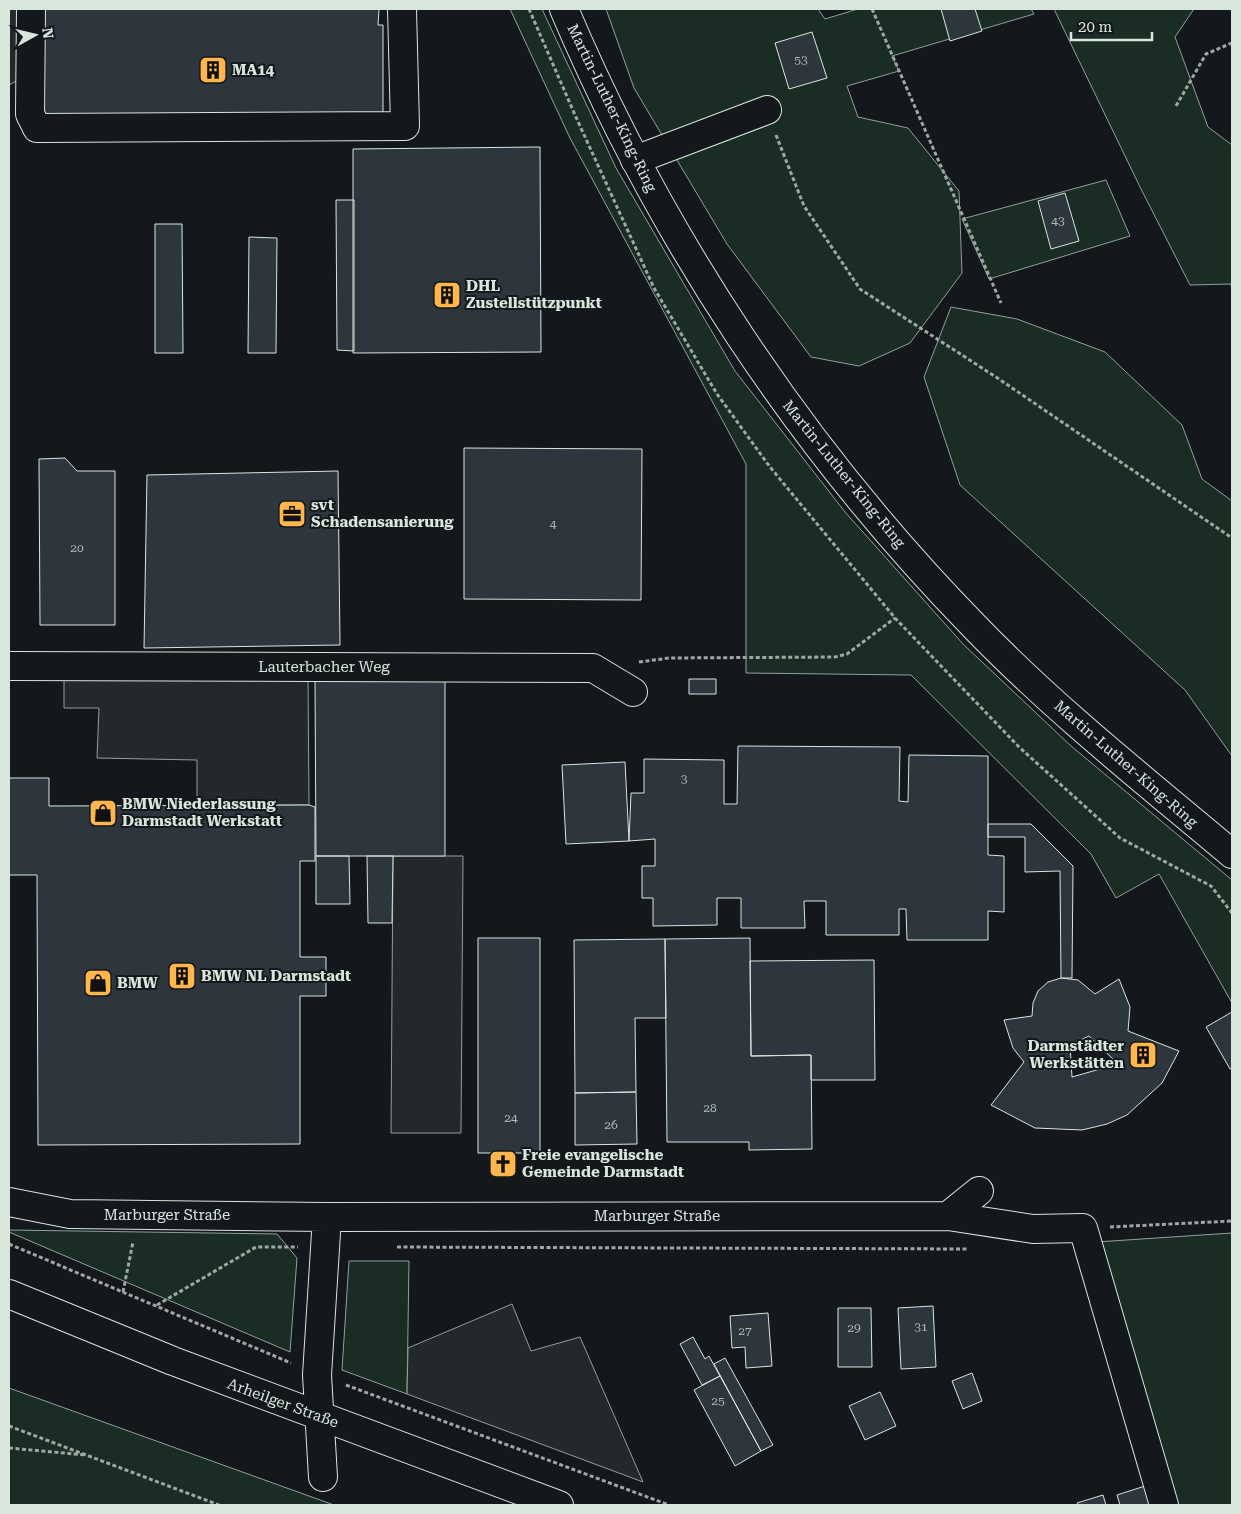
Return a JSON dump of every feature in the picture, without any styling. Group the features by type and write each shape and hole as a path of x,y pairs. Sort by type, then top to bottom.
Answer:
{"street":[{"path":"31,9 30,114 37,128 47,128 405,126 402,9"},
{"name":"Martin-Luther-King-Ring","path":"564,9 586,60 635,160 692,259 755,359 821,448 887,530 974,626 1067,716 1232,854"},
{"path":"635,160 767,110"},
{"name":"Lauterbacher Weg","path":"9,666 593,668"},
{"path":"593,668 633,692"},
{"path":"948,1216 979,1191"},
{"name":"Marburger Straße","path":"9,1202 70,1214 948,1216 1033,1229 1083,1228"},
{"path":"323,1476 317,1374 327,1216"},
{"path":"1083,1228 1164,1505"},
{"name":"Arheilger Straße","path":"9,1294 173,1361 559,1505"}],"path":[{"path":"872,9 1000,303"},
{"path":"1176,106 1206,54 1232,44"},
{"path":"767,110 804,206 860,289 999,378 1232,538"},
{"path":"593,668 670,658 834,657 847,654 895,618"},
{"path":"123,1292 139,1215"},
{"path":"1083,1228 1232,1221"},
{"path":"157,1305 256,1247 325,1247"},
{"path":"395,1247 971,1249"},
{"path":"9,1426 219,1505"},
{"path":"9,1448 91,1456"}],"green space":[{"path":"510,9 542,9 616,168 735,371 845,512 963,644 1071,746 1232,880 1232,1003 1159,874 1116,898 1091,854 911,675 746,673 746,464 570,138"},
{"path":"606,9 818,9 825,19 858,9 1031,9 1034,14 892,56 899,71 847,86 858,117 908,128 959,191 962,273 910,343 859,366 811,357 727,244 634,88"},
{"path":"1054,9 1194,9 1175,37 1208,127 1232,145 1232,291 1231,284 1190,285 1141,189"},
{"path":"1106,180 1130,236 989,279 962,219"},
{"path":"951,307 1017,319 1105,352 1182,425 1202,479 1232,501 1232,756 1185,690 960,485 924,377"},
{"path":"9,1230 277,1234 297,1258 290,1352 9,1232"},
{"path":"1232,1233 1232,1505 1172,1505 1096,1242"},
{"path":"349,1261 409,1261 407,1394 342,1370"},
{"path":"9,1388 334,1505 9,1505"}],"shaded area":[{"path":"9,9 32,9 31,73 9,85"},
{"path":"64,674 308,674 309,805 197,805 197,760 97,758 99,708 64,708"},
{"path":"393,856 463,856 461,1133 391,1133"},
{"path":"512,1304 531,1351 580,1337 643,1482 407,1394 408,1348"}],"building":[{"name":"MA14","path":"38,9 379,9 378,25 383,25 383,117 42,114"},
{"path":"941,9 975,9 982,31 950,41"},
{"path":"812,32 827,78 789,89 775,43"},
{"name":"DHL Zustellstützpunkt","path":"540,147 541,352 353,353 353,149"},
{"path":"1065,193 1079,241 1051,249 1038,201"},
{"path":"336,200 354,200 354,351 337,350"},
{"path":"155,224 182,224 183,353 155,353"},
{"path":"249,237 277,238 276,353 248,353"},
{"path":"464,448 642,449 641,600 464,599"},
{"path":"65,458 77,471 115,471 115,625 40,625 39,459"},
{"path":"338,471 340,645 144,648 147,475"},
{"path":"689,679 716,679 716,694 689,694"},
{"path":"315,680 445,680 445,856 316,856"},
{"path":"738,746 900,747 899,801 908,802 909,755 988,756 988,855 1004,856 1004,912 988,911 988,940 907,940 906,909 899,909 899,935 826,935 826,901 804,901 805,928 741,928 741,898 717,898 717,925 653,926 653,898 642,898 642,866 655,866 655,839 629,841 631,793 644,793 644,759 724,760 724,804 737,804"},
{"path":"625,762 629,841 566,844 562,765"},
{"name":"BMW NL Darmstadt","path":"9,778 49,778 49,806 309,805 315,807 315,861 300,861 300,957 326,957 326,996 300,996 300,1144 38,1145 37,875 9,875"},
{"path":"988,824 1031,824 1073,866 1072,978 1061,978 1060,871 1025,872 1025,837 988,837"},
{"path":"316,856 349,856 350,904 316,904"},
{"path":"367,856 393,856 392,923 368,923"},
{"path":"478,938 540,938 540,1153 478,1153"},
{"path":"750,938 751,1056 811,1055 812,1149 749,1150 749,1142 667,1142 665,939"},
{"path":"665,939 666,1018 635,1018 636,1092 575,1093 574,940"},
{"path":"874,960 875,1080 811,1080 811,1055 751,1056 750,961"},
{"name":"Darmstädter Werkstätten","path":"1061,978 1078,980 1095,994 1119,979 1130,1007 1128,1031 1179,1051 1162,1083 1127,1115 1107,1124 1082,1130 1035,1128 991,1105 1024,1062 1013,1048 1004,1020 1032,1016 1033,1003 1038,991 1048,982","holes":["1089,1036 1113,1059 1100,1069 1072,1077 1070,1045"]},
{"path":"1232,1012 1232,1068 1230,1069 1206,1027"},
{"path":"636,1092 637,1144 575,1145 575,1093"},
{"path":"933,1306 936,1367 901,1369 898,1308"},
{"path":"838,1308 871,1308 872,1367 838,1367"},
{"path":"768,1313 772,1366 746,1368 745,1347 732,1348 730,1316"},
{"path":"693,1337 705,1359 709,1356 720,1376 702,1385 680,1344"},
{"path":"725,1358 773,1445 761,1451 714,1364"},
{"path":"972,1373 982,1401 963,1409 952,1381"},
{"path":"720,1376 761,1451 735,1466 694,1390"},
{"path":"880,1392 896,1426 865,1440 849,1406"},
{"path":"1145,1486 1151,1505 1120,1505 1117,1495"},
{"path":"1103,1495 1106,1505 1078,1505 1077,1503"}],"place":[{"name":"MA14","path":"213,70"},
{"name":"DHL Zustellstützpunkt","path":"447,295"},
{"name":"svt Schadensanierung","path":"292,514"},
{"name":"BMW Niederlassung Darmstadt Werkstatt","path":"103,813"},
{"name":"BMW NL Darmstadt","path":"182,976"},
{"name":"BMW","path":"98,983"},
{"name":"Darmstädter Werkstätten","path":"1143,1055"},
{"name":"Freie evangelische Gemeinde Darmstadt","path":"503,1164"}]}
